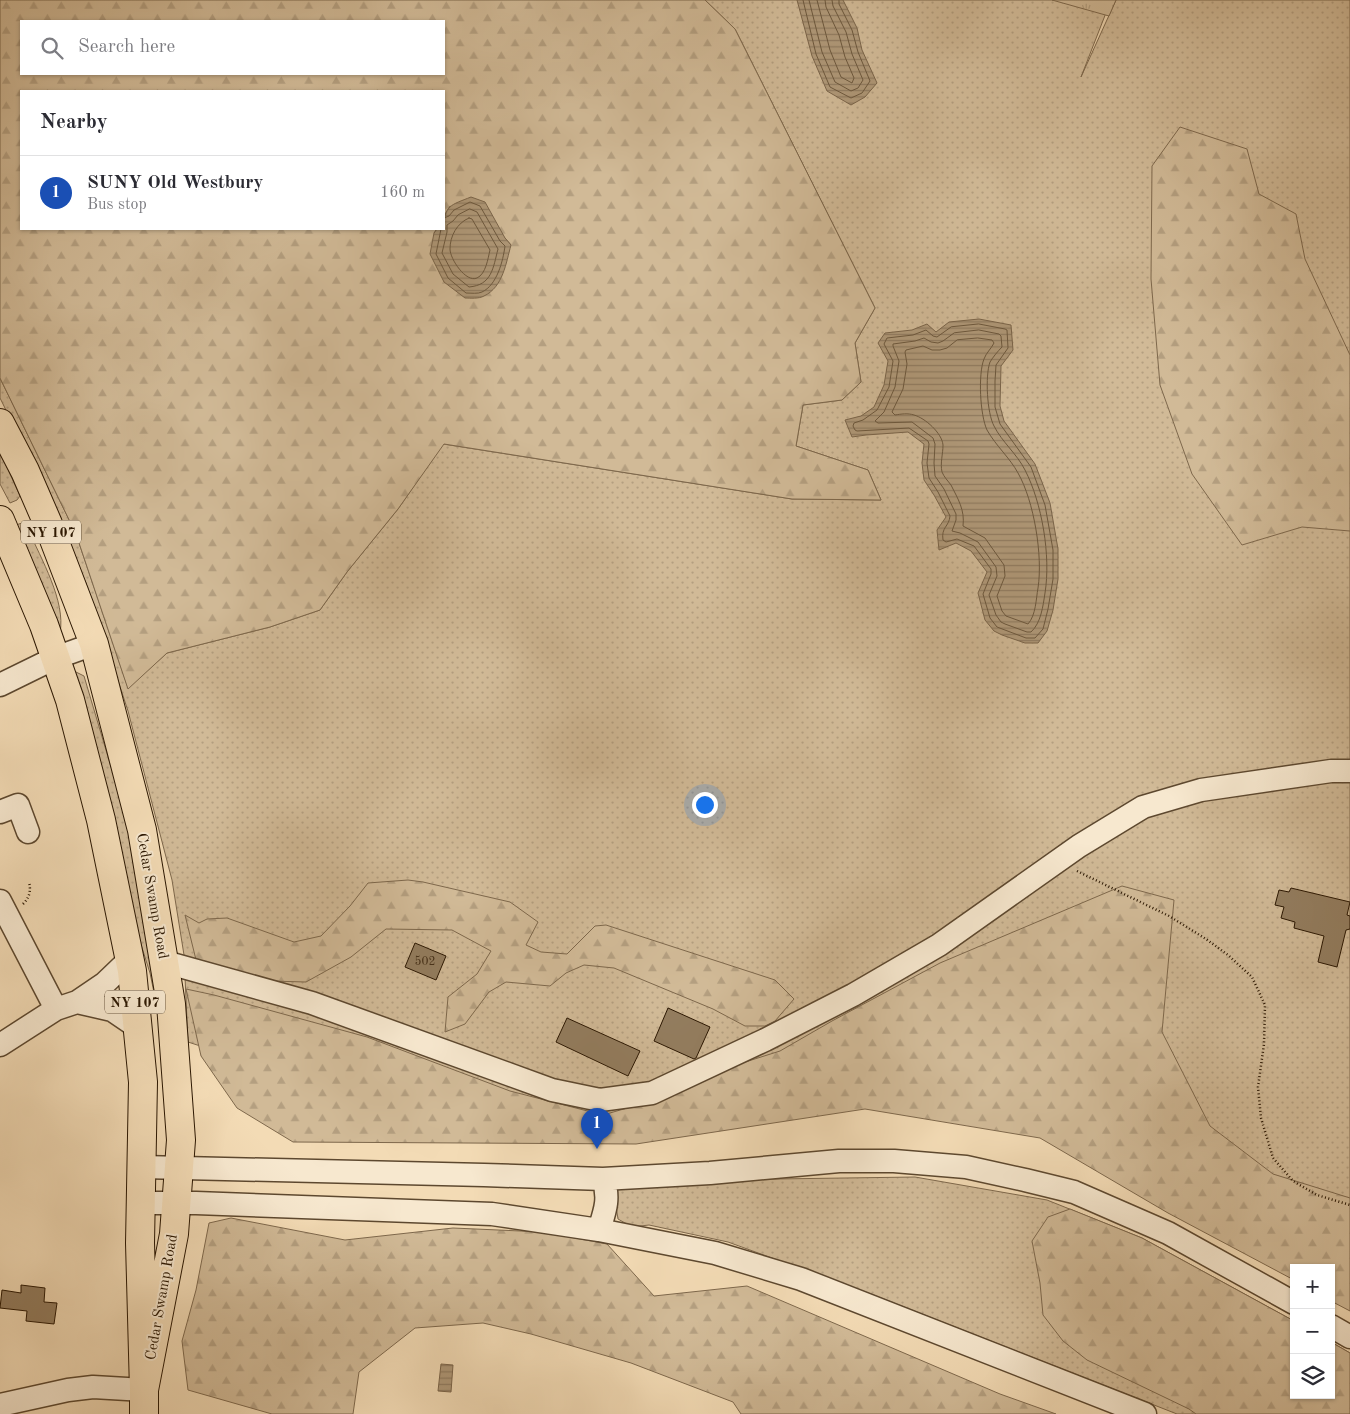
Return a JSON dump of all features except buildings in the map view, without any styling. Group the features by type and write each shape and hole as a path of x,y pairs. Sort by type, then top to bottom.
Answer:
{"main road":[{"name":"Cedar Swamp Road","path":"0,423 25,471 48,524 94,644 142,830 171,1004 181,1140 174,1234 144,1402"},
{"name":"Cedar Swamp Road","path":"0,520 44,625 70,700 101,820 132,971 143,1082 140,1243 144,1402"}],"street":[{"path":"0,685 55,658 94,644"},
{"path":"164,962 312,1002 552,1090 600,1100 652,1092 765,1040 852,995 939,945 1079,846 1143,807 1201,790 1331,771 1350,771"},
{"path":"0,812 18,805 28,832"},
{"path":"0,901 56,1009"},
{"path":"0,1045 56,1009 77,1002 105,982 129,960"},
{"path":"77,1002 112,1010 137,1027"},
{"path":"142,1167 603,1179 710,1173 839,1161 894,1161 966,1167 1074,1192 1168,1233 1290,1302"},
{"path":"598,1230 606,1206 606,1189 603,1179"},
{"path":"141,1202 492,1214 598,1230 715,1253 801,1279 1145,1414"},
{"path":"1335,1328 1350,1337"},
{"path":"0,1406 68,1390 93,1387 144,1402"}],"path":[{"path":"1058,862 1169,916 1228,955 1252,977 1265,1005 1264,1044 1258,1087 1261,1118 1273,1158 1293,1180 1317,1195 1350,1205"}],"green space":[{"path":"0,0 705,0 735,29 875,308 855,343 861,382 842,400 803,405 796,446 868,470 881,500 792,499 444,444 398,509 347,572 320,610 270,627 167,653 128,689 76,534 0,378"},
{"path":"705,0 1111,0 1081,77 1116,0 1350,0 1350,1229 1024,1068 606,1129 305,1080 188,1042 184,955 172,880 128,711 86,583 40,479 0,398 0,378 76,534 128,688 167,653 270,627 320,610 347,572 398,509 443,444 792,499 881,500 868,470 796,446 803,405 842,400 861,382 855,343 875,308 735,29"},
{"path":"1052,0 1116,0 1109,16"},
{"path":"1180,127 1247,149 1259,194 1296,214 1305,259 1350,355 1350,531 1302,527 1242,545 1192,474 1160,385 1151,279 1152,166"},
{"path":"0,452 20,496 17,500 10,503 0,484"},
{"path":"22,523 28,529 56,594 61,621 60,633 16,525"},
{"path":"76,672 84,676 111,767 125,805 158,1012 150,973 125,894 74,673"},
{"path":"408,880 510,902 538,922 526,945 541,952 567,954 595,926 606,925 775,980 794,999 775,1021 765,1026 745,1026 713,1009 614,968 584,965 566,973 550,986 506,982 489,992 465,1024 445,1032 448,997 477,974 491,951 452,930 386,929 351,957 306,982 270,981 198,968 185,915 199,923 207,919 227,918 294,942 321,936 350,906 368,883"},
{"path":"1122,886 1174,900 1162,1032 1210,1126 1273,1174 1350,1198 1350,1311 1335,1303 1335,1264 1290,1264 1290,1278 1168,1213 1040,1138 865,1109 636,1144 293,1142 237,1108 201,1056 186,989 367,1037 510,1091 603,1115 679,1093 723,1069 780,1051 940,963"},
{"path":"915,1177 1047,1200 1142,1238 1290,1319 1290,1399 1335,1399 1335,1344 1350,1353 1350,1414 1177,1414 871,1294 728,1242 649,1225 632,1227 618,1219 615,1200 619,1186 634,1181"},
{"path":"1070,1209 1142,1238 1290,1319 1290,1399 1335,1399 1335,1344 1350,1353 1350,1414 1196,1414 1087,1360 1063,1341 1043,1315 1040,1283 1032,1241 1048,1217"},
{"path":"231,1218 345,1240 453,1228 543,1232 607,1244 654,1296 747,1286 1000,1394 1056,1414 741,1414 733,1402 631,1363 531,1334 483,1323 415,1328 359,1372 353,1414 272,1414 188,1390 182,1341 196,1290 209,1223"}],"water":[{"path":"797,0 843,0 857,28 862,50 877,83 865,97 851,105 827,91 812,56"},
{"path":"471,197 485,202 505,238 511,245 500,281 496,287 480,298 465,298 444,282 430,254 434,233 436,230 445,230 445,215 447,210 454,204"},
{"path":"979,319 1011,325 1013,350 1001,366 1000,406 1004,421 1035,464 1050,503 1058,549 1058,579 1053,610 1047,631 1038,643 1025,643 994,631 985,620 978,593 987,572 971,551 956,543 939,550 937,530 946,517 924,480 922,463 924,444 908,432 852,437 845,420 861,416 874,407 884,385 888,361 878,343 885,333 912,330 927,324 936,332 949,322"},
{"path":"441,1364 453,1365 451,1392 438,1391"}],"place":[{"name":"SUNY Old Westbury","path":"597,1149"}]}
